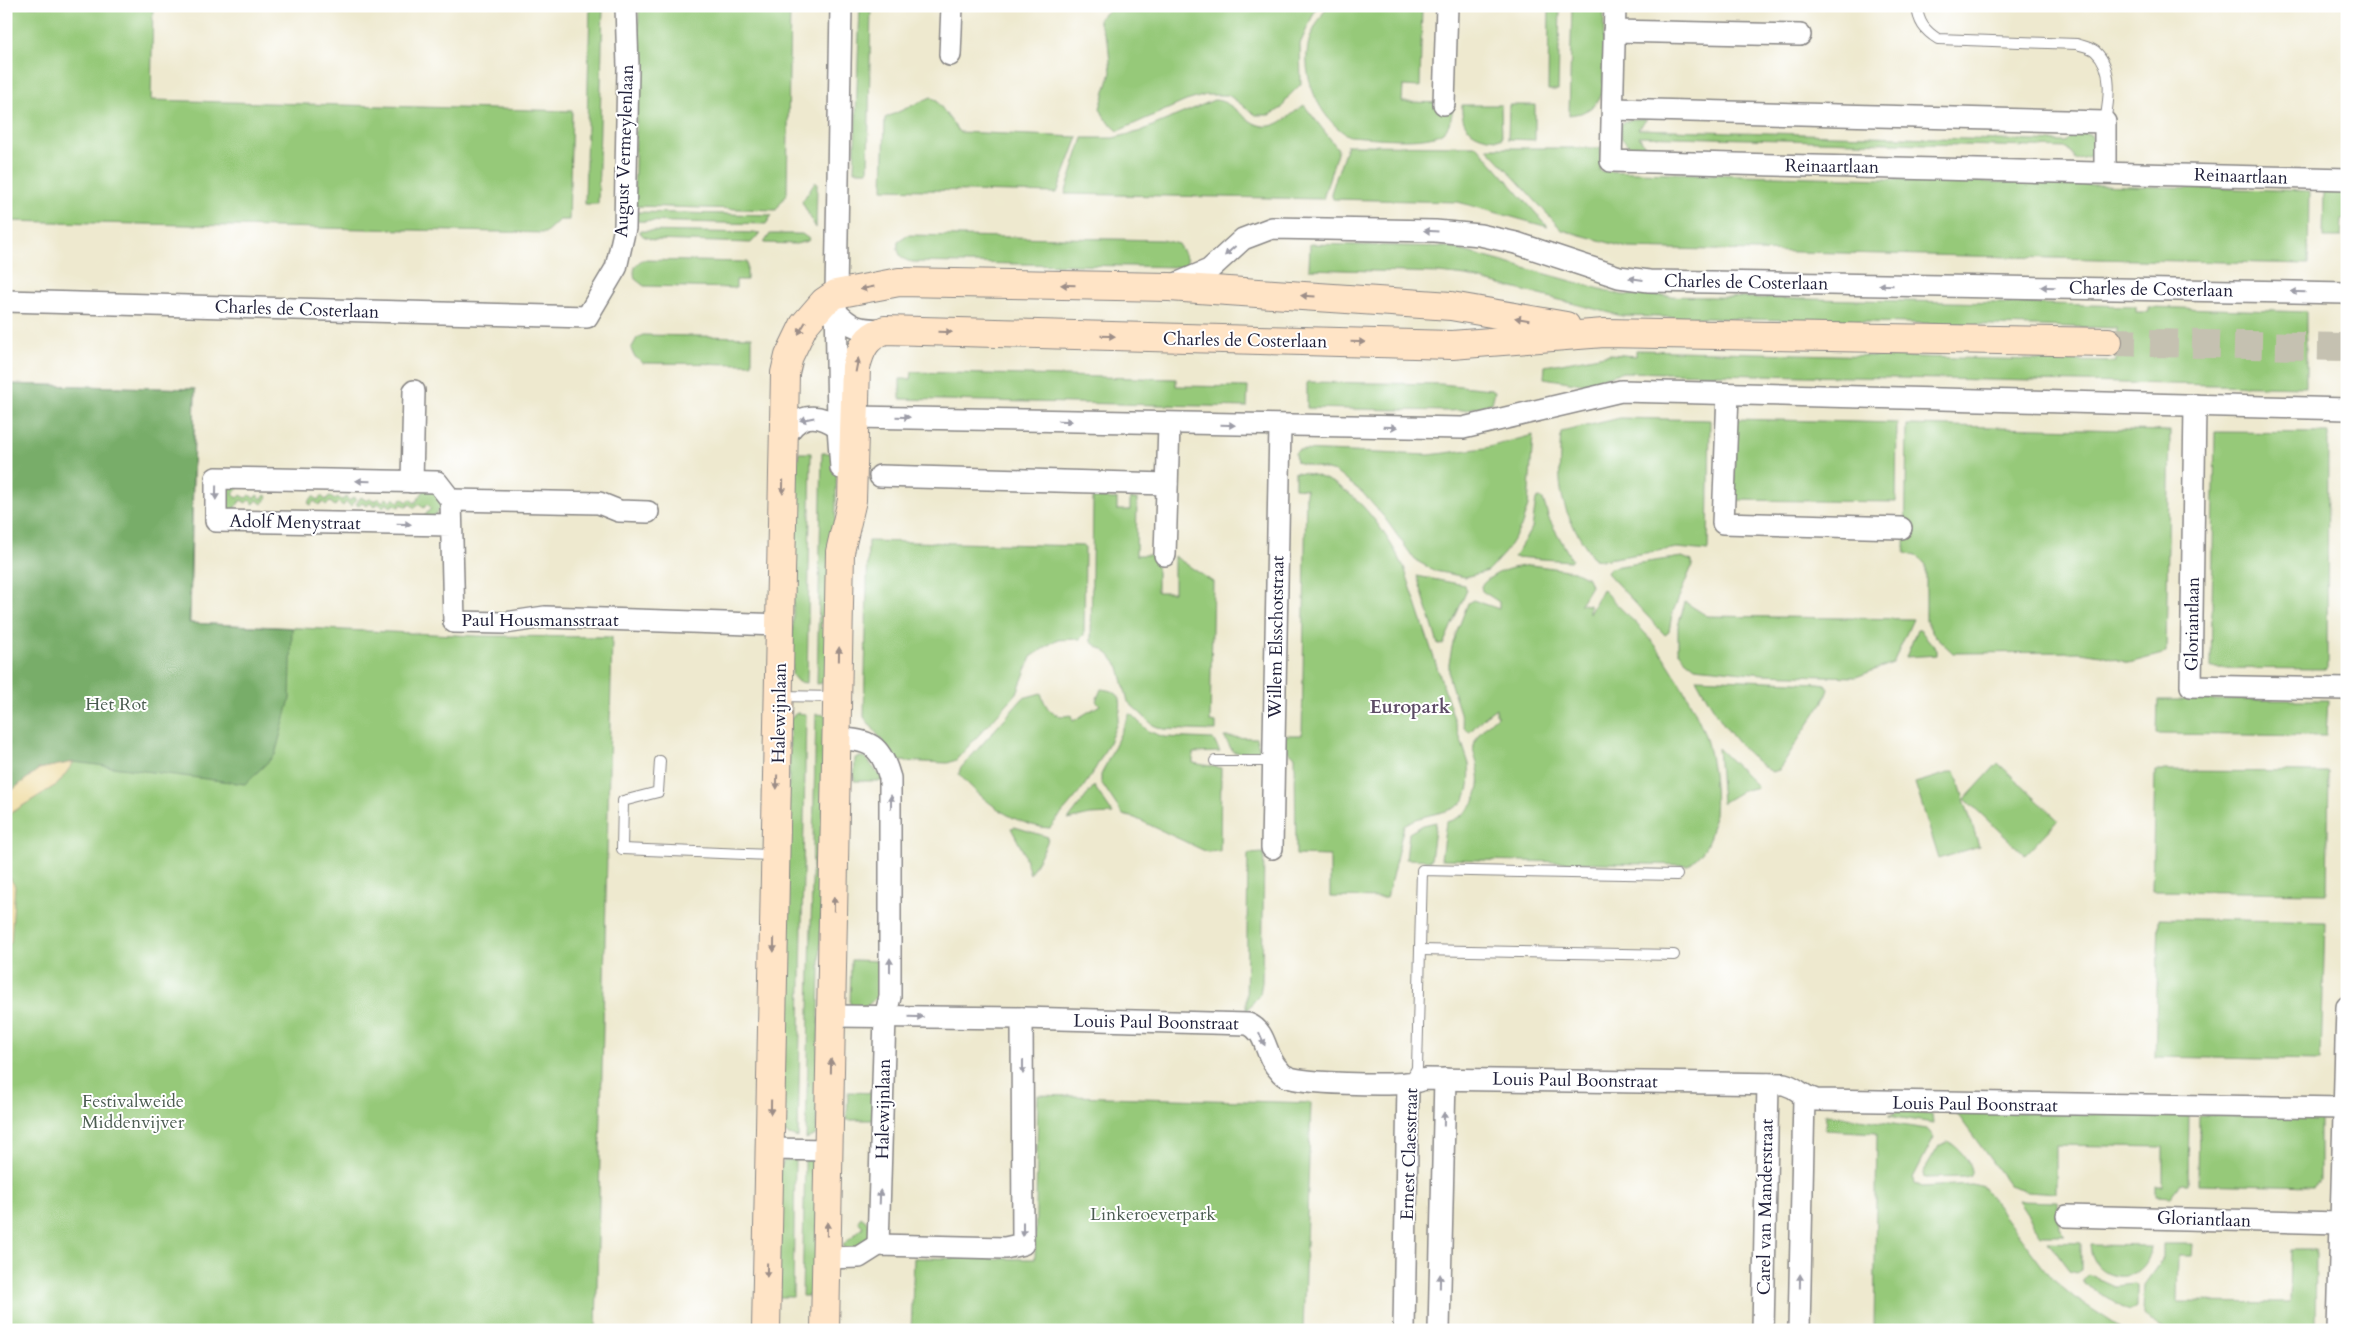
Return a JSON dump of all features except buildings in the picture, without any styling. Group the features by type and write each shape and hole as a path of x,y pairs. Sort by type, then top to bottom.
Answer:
{"main road":[{"name":"Charles de Costerlaan","path":"836,303 898,282 1169,287 1451,306 1604,333"},
{"name":"Halewijnlaan","path":"766,1330 785,372 789,356 804,325 824,302 836,303"},
{"name":"Charles de Costerlaan","path":"884,330 1452,345 1604,333 2108,342"},
{"path":"825,1330 838,739 840,552 852,500 846,422 856,366 862,347 872,334 884,330"}],"street":[{"name":"August Vermeylenlaan","path":"587,317 616,268 625,228 628,67 626,6"},
{"path":"841,6 836,303 846,422"},
{"path":"950,55 952,6"},
{"path":"1444,104 1447,6"},
{"name":"Reinaartlaan","path":"1615,6 1611,161 2347,179"},
{"path":"1614,30 1800,35"},
{"path":"1612,109 2105,122 2105,172"},
{"name":"Charles de Costerlaan","path":"1169,287 1209,270 1243,239 1272,228 1281,228 1435,231 1480,235 1516,243 1619,277 1649,281 2347,293"},
{"name":"Charles de Costerlaan","path":"6,301 587,317"},
{"name":"Charles de Costerlaan","path":"836,303 848,324 859,329 884,330"},
{"path":"412,482 414,391"},
{"path":"784,440 789,428 801,419 814,417 846,422 1463,428 1621,391 2347,409"},
{"path":"1728,394 1723,523 1901,528"},
{"name":"Gloriantlaan","path":"2195,405 2191,686 2347,689"},
{"path":"1165,554 1169,424"},
{"name":"Willem Elsschotstraat","path":"1272,848 1280,426"},
{"path":"880,476 1167,484"},
{"name":"Adolf Menystraat","path":"451,500 436,482 216,478 216,521 451,525"},
{"path":"451,525 451,500 599,503 619,511 648,512"},
{"name":"Paul Housmansstraat","path":"451,525 454,622 505,623 544,617 781,625"},
{"name":"Halewijnlaan","path":"838,739 867,742 879,753 887,766 890,778 890,997 885,1017 878,1245"},
{"path":"2338,1330 2347,1007"},
{"name":"Louis Paul Boonstraat","path":"832,1016 1022,1018 1248,1024 1256,1027 1262,1036 1270,1060 1286,1077 1305,1080 1408,1083 1426,1078 1768,1084 1792,1086 1804,1097 1816,1100 2344,1108"},
{"path":"827,1258 844,1259 859,1257 878,1245 1005,1248 1023,1244 1022,1018"},
{"name":"Ernest Claesstraat","path":"1439,1330 1445,1079"},
{"name":"Ernest Claesstraat","path":"1404,1330 1408,1083"},
{"name":"Carel van Manderstraat","path":"1763,1330 1768,1084"},
{"name":"Carel van Manderstraat","path":"1799,1330 1804,1097"},
{"path":"770,1149 829,1150"},
{"name":"Gloriantlaan","path":"2067,1216 2340,1223"}],"lane":[{"path":"1917,6 1918,14 1925,30 1938,39 2077,44 2094,50 2105,62 2108,74 2108,107 2105,122"},
{"path":"779,696 838,697"},
{"path":"660,761 658,792 623,801 622,850 775,855"},
{"path":"1215,761 1274,761"},
{"name":"Ernest Claesstraat","path":"1408,1083 1417,1068 1422,870 1677,875"},
{"path":"1420,950 1674,955"}],"green space":[{"path":"6,6 153,6 151,100 572,111 569,220 559,220 545,233 6,221"},
{"path":"590,6 603,6 598,204 585,204"},
{"path":"639,6 790,6 787,193 776,210 634,206"},
{"path":"860,6 871,6 868,171 854,171"},
{"path":"1114,6 1317,6 1300,44 1301,84 1288,97 1282,108 1270,115 1256,115 1228,95 1206,95 1186,101 1118,131 1105,119 1100,108 1111,72 1108,42 1099,23 1099,18"},
{"path":"1327,6 1422,6 1420,87 1403,86 1402,102 1453,103 1450,122 1443,132 1435,136 1411,139 1349,136 1329,119 1314,95 1307,68 1309,41"},
{"path":"1549,6 1560,6 1558,90 1548,90"},
{"path":"1572,6 1604,6 1603,93 1593,107 1581,113 1569,115"},
{"path":"931,97 936,100 959,132 1078,137 1057,193 883,189 885,118"},
{"path":"1214,100 1222,101 1250,121 1265,126 1274,125 1282,121 1304,105 1338,149 1323,199 1065,194 1083,138 1113,138 1138,132"},
{"path":"1462,105 1501,105 1502,139 1479,135 1468,128 1464,122"},
{"path":"1509,105 1535,105 1535,140 1508,139"},
{"path":"1631,119 1647,119 1638,129 2066,142 2075,131 2091,135 2095,145 2090,156 2075,160 2067,148 1639,136 1646,148 1631,147 1621,138 1621,124"},
{"path":"1347,145 1477,146 1548,227 1458,202 1333,199 1331,193"},
{"path":"1487,148 1601,148 1600,171 2309,191 2308,264 1628,248 1562,230"},
{"path":"814,183 817,183 816,228 802,202"},
{"path":"2324,191 2339,191 2347,195 2347,218 2342,219 2341,237 2323,237"},
{"path":"634,212 772,215 766,224 634,221"},
{"path":"639,231 760,233 751,243 653,240 643,236"},
{"path":"770,234 802,234 809,239 808,241 796,244 764,243"},
{"path":"907,235 1163,240 1178,244 1187,259 1187,264 1182,267 913,262 902,258 898,249 898,241"},
{"path":"1310,244 1449,247 1622,295 2136,306 2136,312 2149,312 2149,307 2306,312 2306,387 1623,372 1582,384 1544,378 1545,366 1610,354 1636,356 1636,350 2116,362 2117,328 1622,316 1466,276 1439,273 1309,269"},
{"path":"642,260 747,262 747,280 736,280 736,288 644,286 635,279 634,273 637,264"},
{"path":"643,335 752,337 752,364 643,363 634,356 631,349 637,338"},
{"path":"912,372 1176,379 1176,386 1248,387 1247,407 900,399 900,379 911,379"},
{"path":"1307,382 1441,384 1495,391 1492,403 1465,410 1307,408"},
{"name":"Festivalweide Middenvijver","path":"6,384 195,389 190,623 477,636 612,637 596,1330 6,1330"},
{"name":"Het Rot","path":"6,384 195,389 189,623 292,628 290,699 275,755 245,784 74,762 39,769 6,795"},
{"path":"1620,418 1710,420 1708,551 1677,548 1601,560 1594,559 1582,541 1567,512 1560,486 1561,432"},
{"path":"1735,419 1897,423 1896,502 1734,500"},
{"path":"1907,425 2170,431 2166,653 2129,663 2101,655 2081,652 1953,653 1933,634 1926,620 1926,565 1919,557 1905,553"},
{"path":"2215,432 2328,433 2327,669 2211,668"},
{"path":"1533,435 1528,506 1521,527 1506,551 1488,571 1465,577 1435,571 1415,560 1384,517 1362,492 1335,472 1296,462 1295,453 1299,450 1429,455 1485,448"},
{"path":"796,453 811,453 807,683 798,682 792,675"},
{"path":"822,453 837,453 832,673 828,682 817,684"},
{"path":"1295,472 1314,475 1332,482 1347,492 1361,504 1385,534 1404,567 1469,764 1469,783 1466,796 1460,804 1452,809 1417,819 1404,825 1387,898 1330,897 1330,856 1296,855 1295,756 1285,748 1283,742 1283,735 1302,735 1306,489 1295,488"},
{"path":"241,484 233,494 238,498 241,495 246,498 249,495 254,498 257,495 262,499 265,495 268,497 262,504 257,500 254,504 249,500 246,503 241,500 230,514 225,513 224,485"},
{"path":"426,488 439,495 441,508 433,517 423,518 431,508 427,504 424,508 418,504 415,508 410,504 407,507 402,504 399,507 394,504 391,507 386,503 383,507 378,503 375,507 370,503 367,506 362,503 359,506 356,504 361,497 367,501 370,498 375,501 378,498 383,502 386,498 391,502 394,498 399,502 402,498 407,502 410,499 415,503"},
{"path":"313,496 318,500 321,496 326,500 329,496 335,500 337,497 342,500 346,497 350,501 353,497 356,499 351,506 346,502 343,506 338,502 335,506 330,502 327,505 322,502 319,505 314,501 311,505 308,503"},
{"path":"1093,498 1117,499 1117,510 1130,510 1130,499 1137,499 1136,555 1157,555 1157,592 1174,592 1174,556 1213,582 1210,722 1216,723 1216,731 1163,729 1153,725 1128,702 1119,667 1109,654 1091,642"},
{"path":"1539,498 1543,499 1549,519 1572,560 1514,557 1532,528 1536,500"},
{"path":"868,541 1085,546 1084,635 1080,639 1056,640 1031,657 1017,693 956,760 948,763 898,761 864,717"},
{"path":"1682,557 1692,561 1692,566 1672,614 1669,632 1665,635 1607,573 1610,568 1619,566"},
{"path":"1531,565 1574,571 1588,578 1591,586 1580,604 1589,605 1589,614 1602,589 1653,642 1689,699 1707,742 1713,772 1715,805 1711,834 1706,846 1698,857 1688,865 1441,859 1446,822 1462,815 1477,795 1479,777 1474,751 1475,741 1483,728 1498,715 1496,715 1496,708 1484,717 1470,732 1465,729 1449,678 1449,663 1453,642 1468,603 1473,600 1499,609 1499,602 1482,591 1481,586 1486,581 1498,573"},
{"path":"1417,576 1464,585 1467,590 1443,645 1438,644"},
{"path":"1685,602 1707,616 1913,619 1893,663 1856,677 1763,674 1695,667 1685,659 1678,650 1678,626"},
{"path":"1917,630 1920,630 1937,650 1937,655 1906,657"},
{"path":"1696,678 1819,683 1825,684 1829,689 1779,770 1772,772 1748,753 1728,730"},
{"path":"1101,689 1115,693 1120,699 1118,718 1114,730 1091,776 1078,795 1050,828 1037,826 1011,817 988,802 959,774 960,769 1023,698 1041,693 1045,704 1051,712 1059,716 1071,715 1073,721 1100,705 1096,701"},
{"path":"2158,700 2328,700 2326,736 2157,734"},
{"path":"797,713 806,714 798,1138 786,1134 782,1129 790,718"},
{"path":"1130,713 1148,731 1164,737 1213,739 1220,752 1193,753 1193,763 1221,768 1220,851 1207,852 1135,818 1123,815 1101,782 1101,775"},
{"path":"816,714 826,715 816,1135 806,1139"},
{"path":"1224,737 1256,738 1260,750 1256,753 1233,752"},
{"path":"1718,748 1758,787 1742,791 1722,803"},
{"path":"865,757 884,781 854,781 855,758"},
{"path":"1998,763 2058,820 2025,855 1965,799"},
{"path":"1955,771 1979,846 1939,859 1915,783"},
{"path":"2155,771 2329,772 2327,893 2152,891"},
{"path":"1094,786 1113,814 1090,815 1068,820"},
{"path":"1436,822 1431,860 1406,859 1409,833 1423,825"},
{"path":"1015,827 1048,837 1044,850 1030,874 1023,851 1011,828"},
{"path":"1264,853 1262,982 1260,994 1246,1011 1248,854"},
{"path":"2159,918 2325,922 2321,1060 2155,1057"},
{"path":"851,960 882,961 882,992 867,1006 850,1009"},
{"path":"848,1092 878,1093 876,1120 847,1120"},
{"name":"Linkeroeverpark","path":"1038,1095 1311,1103 1303,1330 911,1330 914,1258 1035,1259"},
{"path":"1899,1110 1932,1115 1933,1123 1889,1116"},
{"path":"1955,1111 2189,1115 2188,1184 2181,1184 2171,1197 2156,1196 2156,1187 2163,1187 2163,1147 2056,1145 2056,1193 2027,1191 2009,1185"},
{"path":"1826,1114 1927,1129 1934,1137 1913,1178 1914,1183 1921,1187 1972,1184 1983,1187 2051,1278 2075,1298 2124,1330 1874,1330 1877,1133 1825,1130"},
{"path":"2199,1115 2320,1117 2320,1181 2313,1187 2198,1184"},
{"path":"1947,1142 1955,1146 1964,1155 1970,1165 1971,1175 1965,1177 1924,1178 1923,1173 1939,1146"},
{"path":"784,1160 795,1160 793,1297 777,1297 780,1168"},
{"path":"805,1160 817,1161 817,1296 802,1296"},
{"path":"2018,1201 2058,1202 2059,1229 2065,1235 2041,1235"},
{"path":"861,1217 873,1227 871,1232 859,1245 845,1250 843,1245 863,1227 858,1221"},
{"path":"2048,1242 2081,1243 2081,1270 2077,1272 2069,1270"},
{"path":"2163,1244 2193,1244 2192,1256 2178,1256 2177,1302 2290,1303 2291,1250 2316,1250 2315,1330 2167,1330 2143,1316 2144,1285 2163,1258"},
{"path":"2090,1245 2151,1246 2148,1259 2141,1269 2131,1275 2120,1276 2110,1274 2100,1268 2093,1258"},
{"path":"2088,1274 2114,1286 2135,1284 2137,1286 2137,1307 2129,1311 2085,1284 2083,1280"}],"sand":[{"path":"74,762 58,784 6,816 6,795 39,769"},
{"path":"6,872 15,886 11,943 6,946"}],"tunnel":[{"path":"2108,342 2347,347"}],"district":[{"name":"Europark","path":"1410,706"}]}
